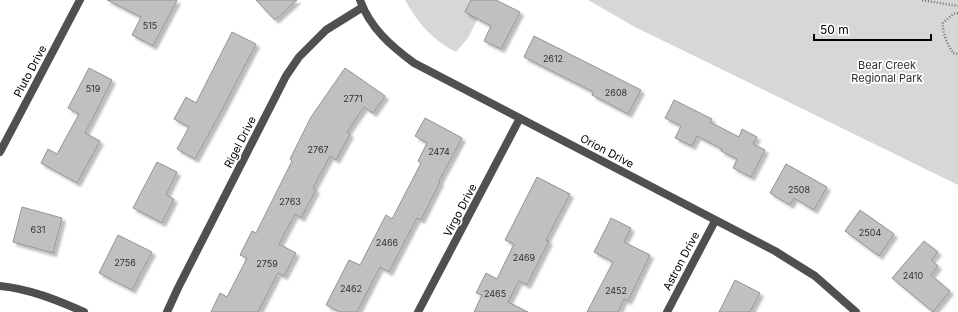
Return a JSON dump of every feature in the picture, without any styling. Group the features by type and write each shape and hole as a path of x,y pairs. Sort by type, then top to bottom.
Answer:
{"street":[{"name":"Pluto Drive","path":"0,152 80,0"},
{"name":"Orion Drive","path":"361,4 373,25 383,38 397,51 414,63 775,251 815,276 856,312"},
{"name":"Rigel Drive","path":"167,312 286,76 299,57 326,30 361,4"},
{"name":"Virgo Drive","path":"418,312 520,118"},
{"name":"Astron Drive","path":"667,312 715,220"},
{"path":"0,286 14,287 32,292 84,312"}],"path":[{"path":"922,0 958,6"},
{"path":"958,13 953,14 943,23 942,29 953,53 958,54"}],"green space":[{"path":"405,0 487,0 468,38 456,52 433,37 426,30"},
{"name":"Bear Creek Regional Park","path":"588,0 958,0 958,185 635,27"}],"building":[{"path":"107,0 177,0 153,46 132,35 141,17"},
{"path":"256,0 297,0 275,20"},
{"path":"471,0 496,0 520,12 501,49 484,41 491,26 465,12"},
{"path":"232,32 256,44 195,159 177,149 189,127 174,119 186,97 196,103"},
{"path":"534,36 641,90 628,114 592,95 593,92 524,57"},
{"path":"89,68 112,80 85,133 100,141 77,183 41,163 48,149 57,154 79,114 68,108"},
{"path":"345,68 385,96 373,113 364,107 347,132 350,134 336,160 330,156 313,188 316,190 301,218 295,214 279,244 296,253 284,276 278,273 258,312 211,312 220,293 227,297 247,258 240,255 252,231 256,233 292,161 290,159 311,117"},
{"path":"674,100 712,119 710,122 739,137 742,129 757,137 753,144 765,150 751,177 733,168 737,159 697,136 692,146 675,138 681,126 665,118"},
{"path":"425,118 462,138 439,181 440,182 421,220 417,218 389,272 380,267 357,312 340,312 326,305 349,260 360,265 386,215 392,219 421,163 418,161 427,143 415,136"},
{"path":"157,162 177,172 166,195 174,199 162,223 133,208"},
{"path":"786,164 827,187 814,210 794,198 790,205 770,193"},
{"path":"537,177 570,194 546,240 549,241 527,285 519,281 508,302 528,312 474,312 482,295 476,293 486,273 497,279 514,244 505,240"},
{"path":"22,207 62,218 53,253 13,242"},
{"path":"860,210 894,234 879,256 845,231"},
{"path":"611,218 631,228 624,242 650,255 628,301 624,299 618,312 587,312 613,262 594,252"},
{"path":"118,235 152,252 132,290 99,273"},
{"path":"924,241 938,252 931,260 938,266 931,275 950,291 933,312 892,278"},
{"path":"735,280 760,293 750,312 719,312"}]}
